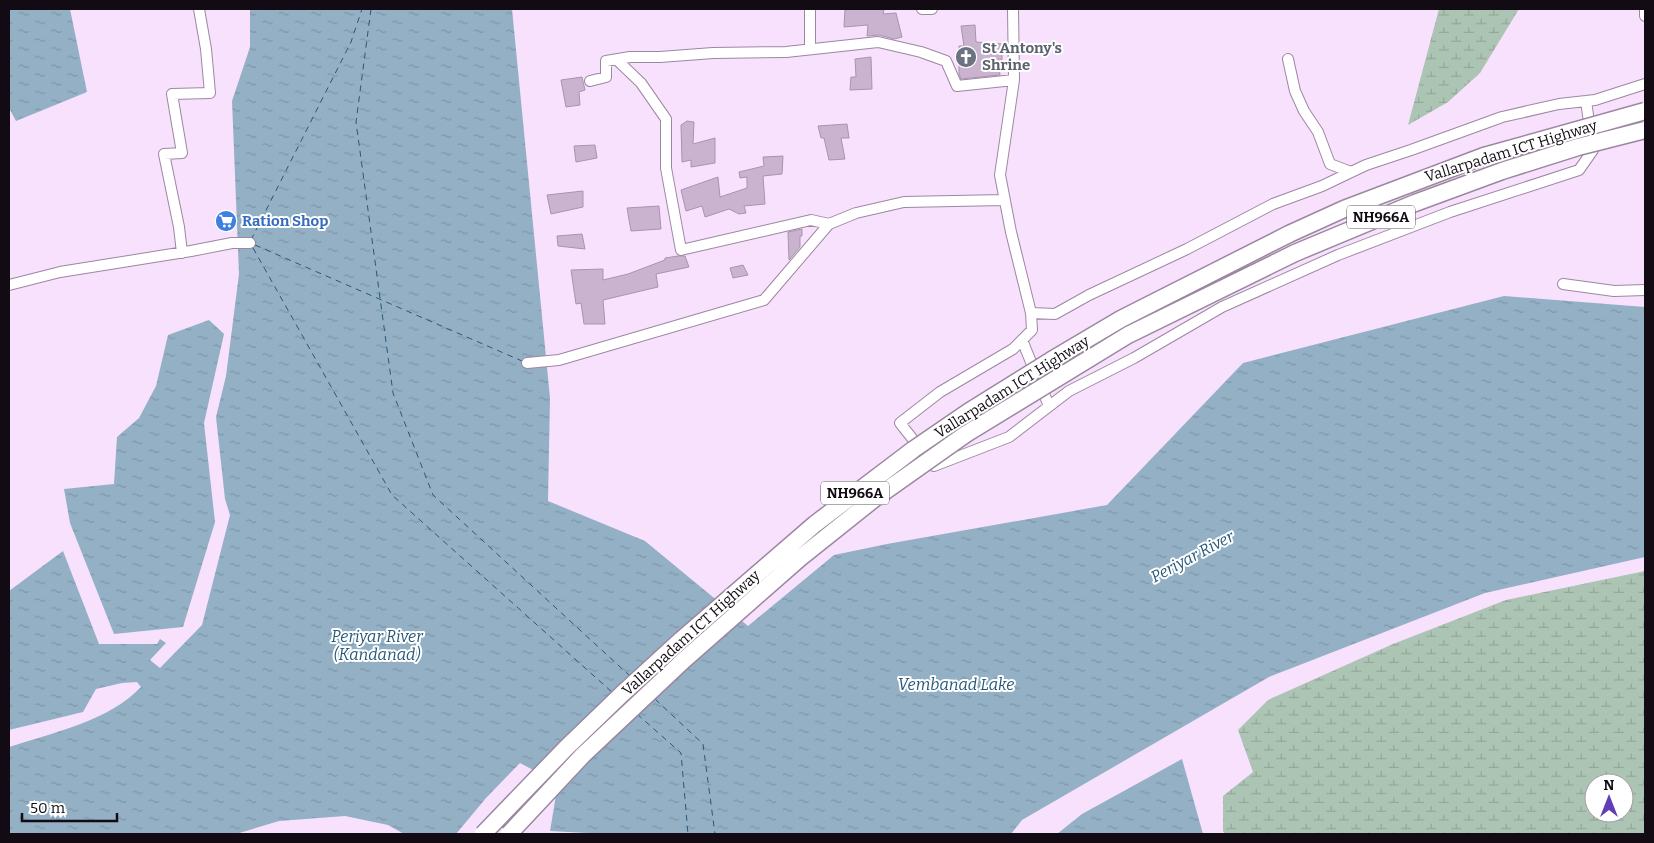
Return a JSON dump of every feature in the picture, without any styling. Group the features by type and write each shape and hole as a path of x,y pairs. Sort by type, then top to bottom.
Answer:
{"highway":[{"name":"Vallarpadam ICT Highway","path":"483,834 566,748 681,640 815,524 968,412 1121,319 1289,234 1344,209 1484,156 1645,111"},
{"name":"Vallarpadam ICT Highway","path":"509,834 583,755 684,660 800,558 866,505 966,434 1128,335 1295,253 1502,171 1578,147 1645,130"}],"street":[{"path":"182,253 179,227 164,154 182,153 172,94 210,93 206,49 199,9"},
{"path":"810,9 810,49"},
{"path":"922,9 932,9"},
{"path":"1013,9 1014,80 1000,175 1019,269 1031,314 1032,330 1013,349 940,392 900,423 934,466 1009,437 1069,391 1134,358 1222,307 1338,256 1450,212 1579,170 1593,150 1586,102"},
{"path":"1645,9 1645,16"},
{"path":"590,81 606,77 606,61 713,53 786,52 878,42 921,52 946,61 957,86 1014,80"},
{"path":"1288,59 1295,91 1304,111 1318,132 1330,164 1351,172"},
{"path":"617,60 641,83 666,119 666,168 680,250 811,220 829,224"},
{"path":"1031,314 1055,314 1089,295 1187,249 1273,204 1322,186 1366,164 1411,150 1502,116 1559,104 1596,100 1645,84"},
{"path":"527,363 559,360 764,300 829,224 856,213 904,202 1004,200"},
{"path":"9,285 60,272 182,253 232,243 250,243"},
{"path":"1563,284 1614,291 1645,290"},
{"path":"1022,340 1049,406"}],"green space":[{"path":"1439,9 1519,9 1480,73 1448,102 1408,125"},
{"path":"1645,571 1645,834 1225,834 1223,831 1223,796 1253,772 1238,730 1268,700 1393,644 1506,600"}],"water":[{"path":"9,9 70,9 87,92 16,121 9,108"},
{"path":"250,9 512,9 550,398 548,501 645,541 748,626 834,555 1107,505 1243,363 1504,296 1645,307 1645,557 1485,593 1269,677 1022,820 1011,834 606,834 550,831 557,789 537,772 520,763 486,798 456,834 404,834 388,825 345,816 279,821 236,834 9,834 9,747 61,731 97,717 128,699 141,687 137,682 122,683 96,689 83,712 9,730 9,591 63,551 99,644 157,644 160,639 166,643 150,660 160,668 202,625 230,515 225,499 216,417 226,376 239,274 232,101 250,47"},
{"path":"209,320 224,334 204,423 215,522 183,627 114,634 70,523 64,489 114,484 117,437 139,418 156,386 168,335"},
{"path":"1182,759 1203,834 1057,834 1082,814"}],"building":[{"path":"845,9 884,9 883,14 896,13 902,37 894,39 879,35 867,36 868,25 844,27"},
{"path":"975,25 976,42 1002,44 1002,60 998,60 1000,75 961,79 959,74 959,46 964,46 961,26"},
{"path":"871,57 872,89 850,90 851,77 856,77 855,59"},
{"path":"582,77 585,90 579,92 580,105 566,107 561,80"},
{"path":"687,121 694,122 693,144 715,138 715,163 691,167 691,160 682,162 681,125"},
{"path":"847,124 849,138 841,138 845,159 829,160 824,138 821,138 818,126"},
{"path":"595,145 597,158 576,162 574,146"},
{"path":"783,156 782,174 763,176 765,204 744,206 746,213 739,214 729,209 705,217 702,206 686,211 681,190 718,177 720,197 747,188 747,177 740,178 739,172 764,166 763,157"},
{"path":"583,191 583,207 551,214 547,195"},
{"path":"659,206 661,229 631,231 627,208"},
{"path":"802,229 800,247 789,260 788,232"},
{"path":"582,234 585,249 558,246 557,236"},
{"path":"685,256 689,267 656,274 658,287 603,300 605,324 584,324 581,303 576,304 571,270 603,269 603,280 628,274 665,260 665,258"},
{"path":"743,265 748,275 733,278 730,268"}],"ferry route":[{"path":"251,240 351,42 362,9"},
{"path":"371,9 356,122 393,393 433,495 630,676"},
{"path":"255,245 522,361"},
{"path":"253,248 392,495 613,693"},
{"path":"655,699 703,744 715,834"},
{"path":"637,714 681,753 688,834"}],"place":[{"name":"St Antony's Shrine","path":"966,57"},
{"name":"Ration Shop","path":"226,221"}],"water label":[{"name":"Periyar River","path":"1192,556"},
{"name":"Periyar River (Kandanad)","path":"377,645"},
{"name":"Vembanad Lake","path":"956,684"}]}
